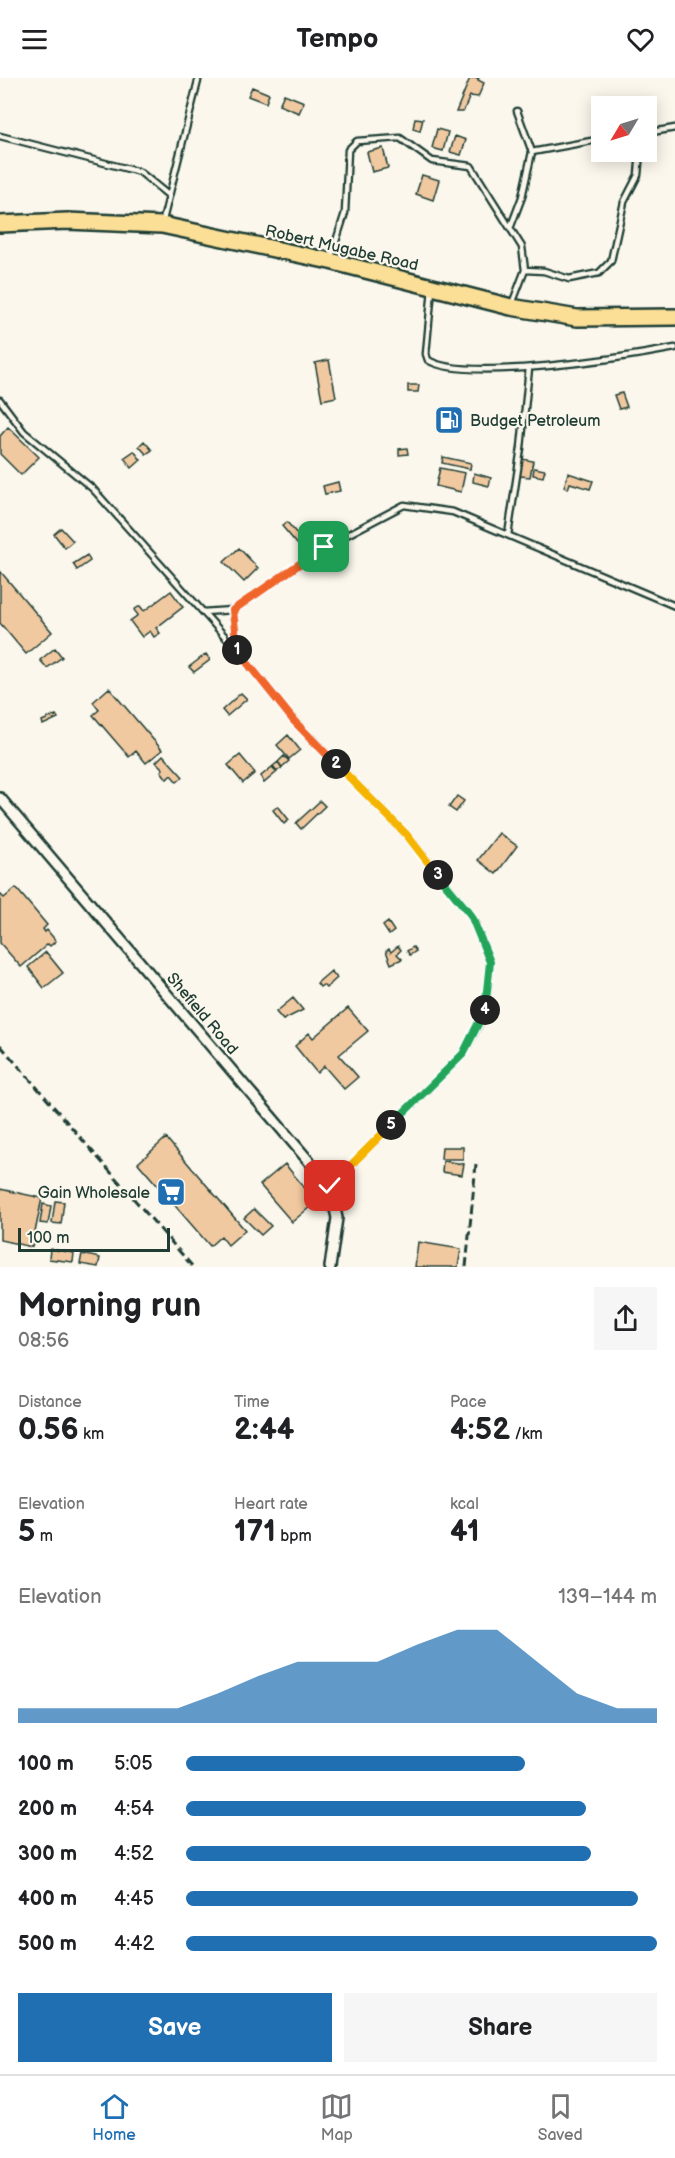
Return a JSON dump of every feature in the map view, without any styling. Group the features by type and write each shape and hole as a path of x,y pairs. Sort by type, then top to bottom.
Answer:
{"main road":[{"name":"Robert Mugabe Road","path":"0,224 67,221 162,225 330,261 511,307 577,318 675,317"}],"street":[{"name":"Shefield Road","path":"0,798 330,1186 337,1218 330,1267"}],"lane":[{"path":"162,225 198,81"},
{"path":"511,226 522,197 532,152 517,111"},
{"path":"657,131 675,128"},
{"path":"0,136 140,172 168,195"},
{"path":"330,261 345,213 348,150 357,141 400,138 432,161 471,166 511,226 522,247 525,270 511,307"},
{"path":"532,152 591,141"},
{"path":"525,270 544,271 569,279 598,273 611,261 624,202 638,175 639,162"},
{"path":"432,288 428,360 435,365 529,368 675,348"},
{"path":"508,535 521,448 529,368"},
{"path":"0,400 24,432 93,489 237,650 294,721 406,834 471,915 490,962 485,1013 463,1054 330,1186"},
{"path":"203,612 233,610 324,547 404,505 453,512 675,606"},
{"path":"233,610 237,650"}],"building":[{"path":"470,78 479,78 478,80 484,83 478,97 470,96 463,112 456,112"},
{"path":"252,87 269,94 266,103 248,96"},
{"path":"284,94 304,102 299,113 279,105"},
{"path":"415,118 423,119 420,131 413,129"},
{"path":"437,129 448,132 443,151 432,148"},
{"path":"455,136 466,140 461,155 450,152"},
{"path":"383,148 388,168 372,172 367,152"},
{"path":"422,175 439,180 433,200 416,194"},
{"path":"329,360 336,397 322,400 315,363"},
{"path":"408,385 419,385 418,392 408,392"},
{"path":"622,393 627,407 619,409 614,395"},
{"path":"8,427 39,457 21,475 0,454 0,436"},
{"path":"144,441 152,450 146,454 139,446"},
{"path":"407,448 408,454 399,455 399,449"},
{"path":"134,451 141,460 132,468 124,458"},
{"path":"443,457 471,463 470,469 442,463"},
{"path":"522,459 533,461 530,477 520,476"},
{"path":"440,468 465,473 461,492 436,486"},
{"path":"534,468 545,470 543,477 533,475"},
{"path":"474,473 491,478 489,486 473,482"},
{"path":"568,473 593,481 590,489 570,483 568,489 564,487"},
{"path":"338,482 340,491 325,494 323,486"},
{"path":"287,522 303,541 298,545 282,526"},
{"path":"61,528 73,541 65,548 54,534"},
{"path":"239,548 258,568 244,582 224,562"},
{"path":"87,555 90,561 77,570 73,564"},
{"path":"0,571 52,632 26,654 0,623"},
{"path":"171,591 183,607 156,628 160,633 154,637 150,631 142,637 130,621 138,615 134,610 140,606 144,611"},
{"path":"55,648 62,657 47,668 40,660"},
{"path":"206,654 210,660 194,672 189,667"},
{"path":"109,688 162,750 146,763 136,751 129,757 93,715 99,710 93,702"},
{"path":"241,693 247,699 227,716 222,710"},
{"path":"56,715 58,718 43,725 42,721"},
{"path":"288,735 300,750 289,759 277,745"},
{"path":"163,755 183,777 177,782 171,775 167,779 161,771 163,769 156,762"},
{"path":"240,755 255,773 243,783 228,765"},
{"path":"284,756 289,761 282,767 278,762"},
{"path":"278,762 282,768 277,771 273,766"},
{"path":"272,767 277,772 264,783 261,776"},
{"path":"457,796 464,801 456,812 449,807"},
{"path":"320,801 325,806 301,829 296,823"},
{"path":"278,806 289,820 284,824 273,810"},
{"path":"499,833 517,846 496,874 478,860"},
{"path":"16,888 47,925 43,929 45,932 47,930 56,941 50,946 48,944 21,967 0,943 0,894 4,898"},
{"path":"388,922 394,931 389,935 383,926"},
{"path":"398,946 401,950 397,954 402,959 391,964 386,951 389,949 391,952"},
{"path":"413,947 416,951 410,955 407,951"},
{"path":"46,952 63,973 44,988 28,967"},
{"path":"331,971 337,978 326,988 323,985 320,987 317,983"},
{"path":"293,998 303,1010 283,1020 276,1012"},
{"path":"348,1008 368,1031 339,1055 358,1077 344,1089 324,1066 317,1073 295,1046 309,1033 313,1038"},
{"path":"166,1138 245,1230 228,1245 221,1236 210,1246 138,1163"},
{"path":"442,1147 463,1147 463,1159 441,1159"},
{"path":"443,1161 464,1164 462,1175 442,1172"},
{"path":"285,1164 316,1202 292,1222 260,1185"},
{"path":"0,1189 42,1198 32,1247 0,1240"},
{"path":"55,1201 64,1202 61,1224 52,1223"},
{"path":"43,1204 51,1206 48,1224 40,1223"},
{"path":"254,1209 271,1226 261,1235 244,1218"},
{"path":"418,1242 461,1249 458,1267 415,1267"},
{"path":"50,1249 74,1253 73,1262 49,1259"},
{"path":"82,1254 100,1258 98,1267 80,1264"}],"railway":[{"path":"0,1045 193,1267"},
{"path":"466,1267 476,1164"}],"place":[{"name":"Budget Petroleum","path":"449,420"},
{"name":"Gain Wholesale","path":"171,1192"}],"route":[{"path":"324,547 233,610 237,650 294,721 406,834 471,915 490,962 485,1013 463,1054 330,1186"}]}
